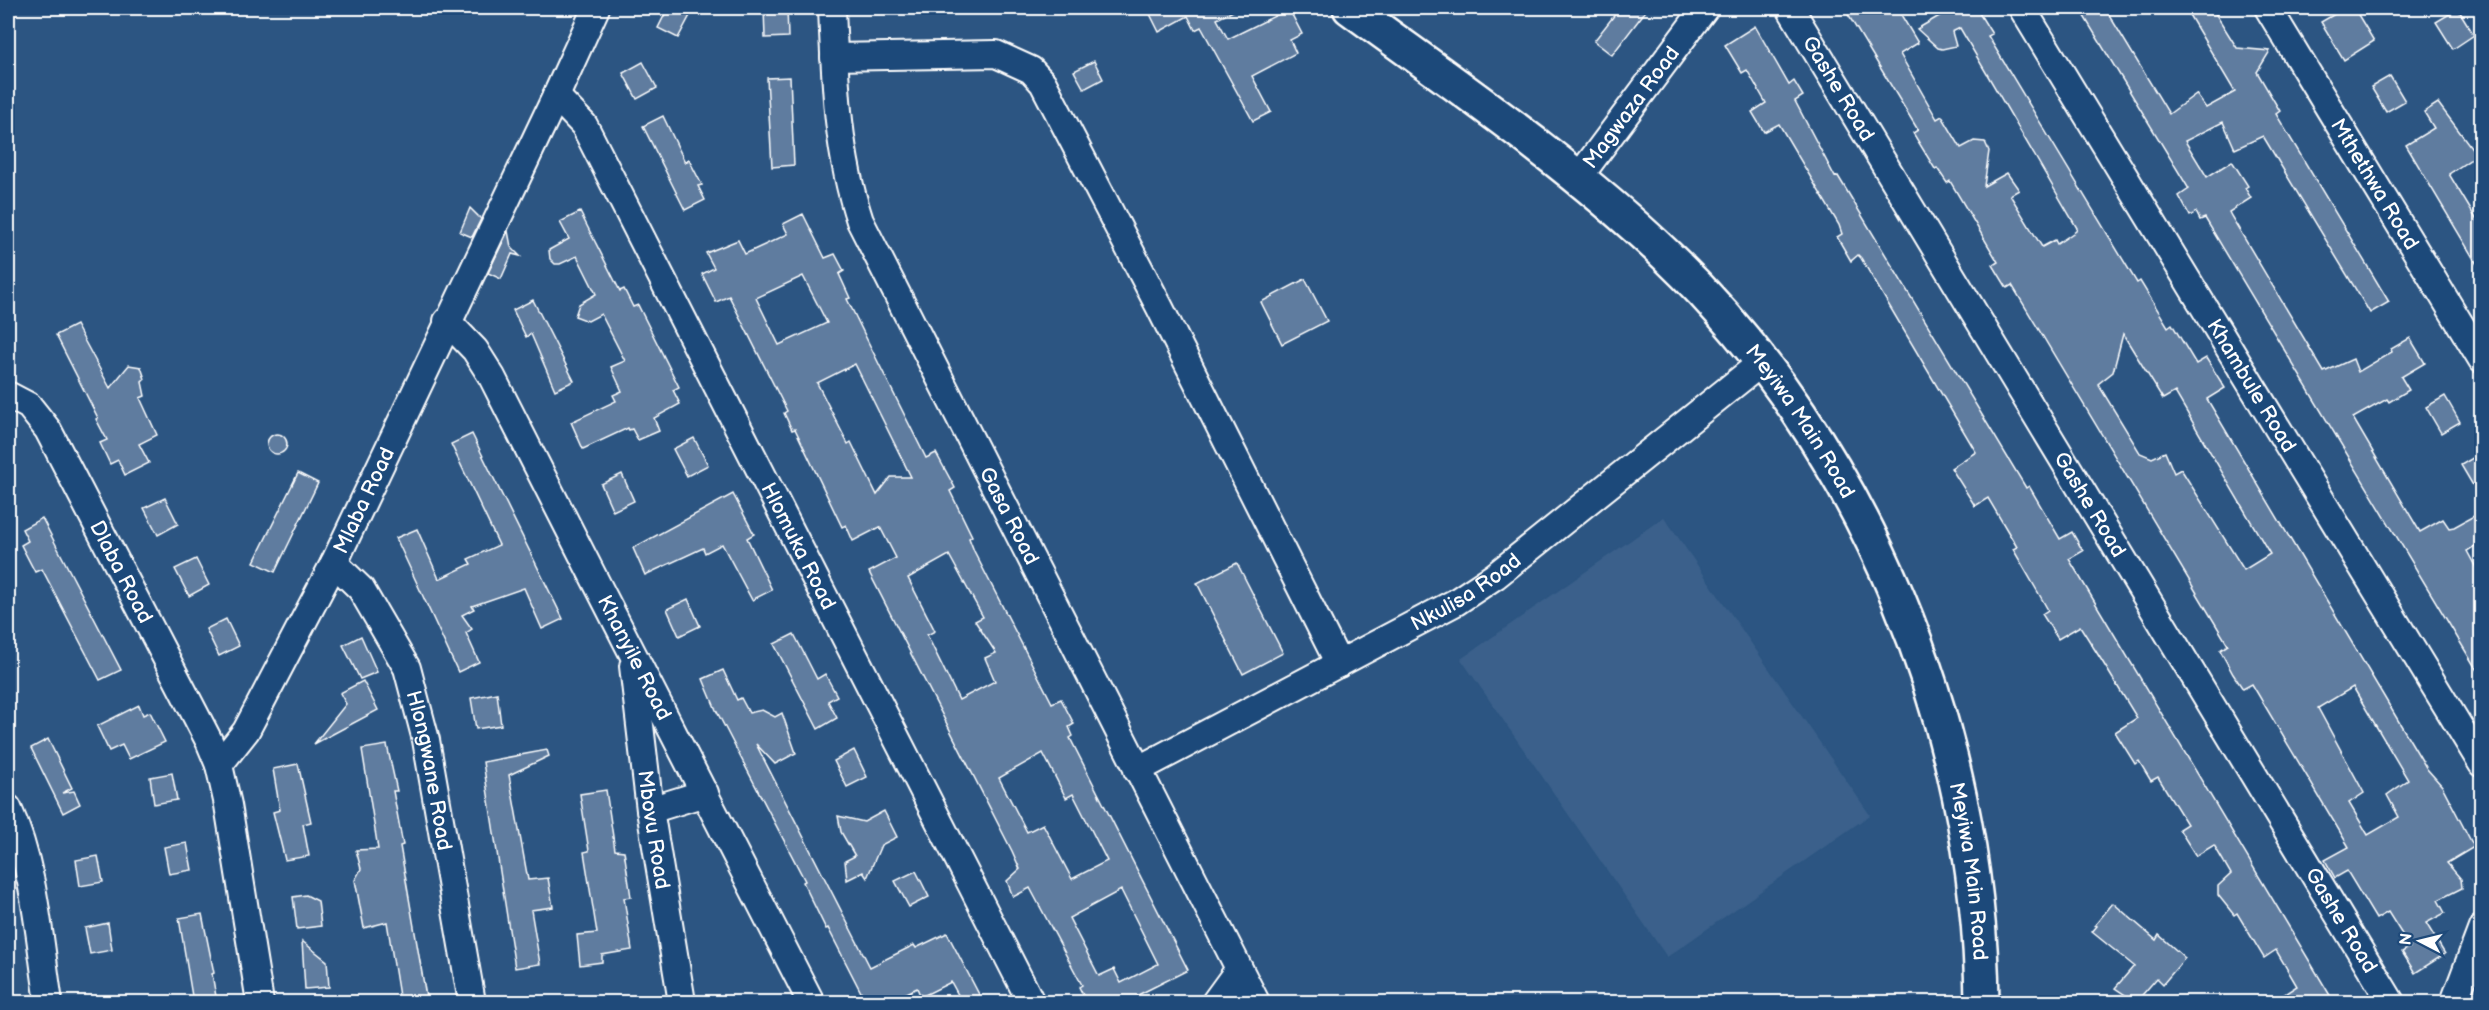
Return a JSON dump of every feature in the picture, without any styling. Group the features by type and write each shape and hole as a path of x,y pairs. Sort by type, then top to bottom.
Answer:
{"street":[{"name":"Mlaba Road","path":"219,765 246,731 334,562 596,8"},
{"name":"Gasa Road","path":"832,8 839,134 848,183 860,221 1256,1002"},
{"name":"Meyiwa Main Road","path":"1350,8 1579,177 1668,257 1717,309 1761,363 1813,434 1873,540 1917,646 1942,723 1976,885 1982,1002"},
{"name":"Magwaza Road","path":"1579,177 1705,8"},
{"name":"Gashe Road","path":"1790,8 2391,1002"},
{"name":"Khambule Road","path":"2022,8 2481,764"},
{"name":"Mthethwa Road","path":"2268,8 2481,360"},
{"path":"834,57 996,54 1016,61 1031,70 1043,83 1154,295 1339,664"},
{"name":"Hlomuka Road","path":"556,96 584,125 1031,1002"},
{"name":"Khanyile Road","path":"447,321 475,350 492,377 632,657 705,793 811,1002"},
{"name":"Nkulisa Road","path":"1137,770 1456,602 1495,576 1761,363"},
{"name":"Dlaba Road","path":"8,395 29,406 48,429 209,741 219,765"},
{"name":"Hlongwane Road","path":"334,562 361,589 407,668 426,740 472,1002"},
{"name":"Mbovu Road","path":"632,657 651,810 682,1002"},
{"path":"219,765 228,805 260,1002"},
{"path":"651,810 705,793"},
{"path":"8,808 18,831 30,878 49,1002"},
{"path":"2454,1002 2481,928"},
{"path":"1215,1002 1239,969"}],"shaded area":[{"path":"1664,517 1870,815 1667,957 1461,659"}],"building":[{"path":"668,8 694,8 678,38 658,28"},
{"path":"764,8 787,8 788,37 765,38"},
{"path":"1147,8 1239,8 1217,19 1228,39 1289,9 1302,34 1290,40 1296,53 1252,76 1271,112 1253,121 1201,27 1195,30 1188,16 1159,32"},
{"path":"1620,8 1648,8 1612,55 1594,41"},
{"path":"1844,8 1897,8 1918,43 1900,54 1937,119 1942,116 1961,148 1974,141 1985,142 1989,151 1984,186 2007,173 2019,190 2010,195 2042,247 2055,240 2057,244 2077,228 1960,28 1952,32 1956,46 1942,49 1917,29 1953,8 1976,8 1992,34 1988,36 2137,283 2140,281 2168,327 2172,324 2196,364 2206,358 2225,388 2207,399 2427,769 2442,786 2474,847 2447,863 2461,879 2462,888 2438,900 2445,913 2426,923 2445,954 2415,973 2402,952 2410,947 2388,912 2376,919 2347,871 2335,878 2325,860 2349,847 2252,684 2243,689 2233,674 2220,650 2228,645 2012,285 2007,288 1993,265 1998,262 1950,181 1947,183 1937,168 1935,169 1913,133 1918,130","holes":["2123,334 2163,399 2175,392 2270,554 2244,570 2181,469 2174,473 2165,452 2152,458 2140,453 2098,384 2113,372","2353,687 2408,780 2387,795 2399,817 2368,835 2349,803 2364,793 2318,708"]},
{"path":"2079,8 2105,8 2169,114 2196,94 2206,108 2235,92 2185,8 2212,8 2237,48 2270,51 2257,72 2280,111 2276,114 2389,302 2370,313 2263,136 2235,149 2223,122 2185,141 2207,177 2232,161 2248,186 2245,188 2251,198 2229,212 2324,372 2353,359 2358,372 2392,352 2391,349 2410,338 2425,363 2401,377 2409,390 2353,418 2420,532 2443,519 2449,528 2454,527 2481,512 2481,542 2467,551 2481,577 2481,677 2205,218 2200,220 2196,212 2190,216 2179,196 2189,189"},
{"path":"2345,8 2354,8 2374,41 2344,60 2321,22"},
{"path":"2458,9 2474,35 2453,49 2436,22"},
{"path":"1755,26 1789,85 1794,81 1803,96 1795,101 1835,177 1838,176 2026,488 2029,486 2060,539 2072,532 2083,551 2069,559 2334,1002 2272,1002 2297,986 2276,950 2264,958 2237,913 2234,915 2218,895 2218,886 2231,874 2214,845 2196,856 2179,829 2187,824 2158,777 2151,781 2139,761 2135,764 2115,732 2137,718 2080,626 2058,639 2042,614 2048,610 2013,549 2017,547 1988,498 1975,506 1951,468 1976,452 1861,258 1858,255 1851,261 1837,237 1842,234 1839,225 1779,124 1764,132 1752,112 1766,103 1747,70 1742,73 1725,45"},
{"path":"1094,61 1103,79 1084,89 1074,71"},
{"path":"643,62 657,88 637,99 623,73"},
{"path":"2390,76 2405,101 2386,112 2371,87"},
{"path":"790,77 794,165 772,167 767,78"},
{"path":"2438,103 2477,155 2449,174 2481,227 2481,271 2406,145 2434,128 2424,112"},
{"path":"663,116 685,162 689,160 702,185 698,186 705,200 685,210 643,126"},
{"path":"470,208 481,219 472,237 460,232"},
{"path":"580,212 620,291 624,289 633,307 638,305 679,387 673,390 680,404 654,418 659,431 638,440 632,429 628,428 583,449 571,422 616,401 613,395 622,391 611,367 625,361 601,314 588,321 575,316 579,304 596,294 577,256 560,264 555,264 550,259 549,250 569,239 560,222"},
{"path":"803,214 825,258 835,254 844,271 839,274 850,298 847,299 879,364 926,458 936,453 955,488 950,491 972,536 969,538 974,551 1052,703 1061,699 1074,724 1069,727 1073,736 1070,738 1188,970 1140,994 1130,1002 1083,1002 1086,1001 1079,987 1082,985 1030,888 1013,897 1007,881 1020,869 869,572 896,558 880,527 853,541 846,525 842,527 795,429 792,430 784,413 787,411 729,296 716,302 702,274 714,268 706,253 738,240 745,254 788,234 783,224","holes":["803,276 827,323 779,345 756,298","855,364 911,477 891,477 877,495 851,442 848,444 817,383","949,555 983,617 975,621 996,653 985,658 995,681 959,700 927,635 935,631 908,578","1043,753 1066,798 1073,794 1107,861 1072,879 1043,824 1027,832 999,778","1121,890 1158,964 1121,983 1114,969 1099,976 1069,918"]},
{"path":"508,231 511,247 520,256 512,254 501,279 488,273"},
{"path":"1305,279 1327,321 1282,344 1261,302"},
{"path":"533,300 574,381 555,390 531,334 526,337 513,310"},
{"path":"76,325 110,388 129,365 141,367 145,379 142,382 145,396 140,398 157,435 139,444 149,463 125,475 118,460 110,464 100,443 107,440 96,419 98,418 56,335"},
{"path":"2445,396 2460,422 2441,433 2426,407"},
{"path":"277,434 284,437 287,444 284,451 277,454 270,451 267,444 270,437"},
{"path":"472,434 563,619 542,629 524,588 472,606 474,609 462,615 472,629 466,633 479,662 458,672 396,538 417,529 439,579 471,564 468,559 499,545 451,444"},
{"path":"694,438 708,465 687,476 673,449"},
{"path":"2481,453 2481,499 2461,465"},
{"path":"298,473 318,483 275,572 254,562"},
{"path":"622,474 634,501 613,511 601,484"},
{"path":"733,494 754,534 747,538 772,590 752,600 722,544 705,553 703,548 645,575 633,548"},
{"path":"165,498 178,524 158,535 144,508"},
{"path":"42,518 121,670 100,680 42,569 35,572 21,545 28,541 22,529"},
{"path":"196,559 209,585 189,596 175,569"},
{"path":"1237,563 1283,653 1243,674 1197,583"},
{"path":"688,599 700,626 679,636 667,609"},
{"path":"226,619 239,646 219,656 206,629"},
{"path":"794,634 817,679 825,674 837,696 828,701 837,718 818,729 774,644"},
{"path":"361,636 377,672 360,679 343,645"},
{"path":"723,670 737,700 741,698 749,713 762,710 775,717 782,713 796,753 775,764 756,744 870,967 914,945 916,948 947,933 983,1002 962,1002 951,982 921,997 917,988 888,1002 866,1002 828,928 826,929 803,882 805,881 716,710 703,679"},
{"path":"363,681 378,710 314,744 346,704 340,693"},
{"path":"497,693 501,725 476,729 471,698"},
{"path":"139,705 143,715 150,712 165,742 129,759 122,745 109,751 97,726"},
{"path":"48,739 72,788 62,793 74,791 80,804 63,813 31,748"},
{"path":"387,745 397,791 393,791 403,845 400,846 427,1002 400,1002 387,922 364,928 355,880 361,869 356,850 378,849 362,749"},
{"path":"547,750 549,756 509,775 528,880 548,878 553,907 531,910 540,964 515,968 483,762"},
{"path":"854,750 867,777 847,787 834,761"},
{"path":"298,764 311,822 303,824 309,856 285,860 273,812 280,810 273,769"},
{"path":"172,773 177,800 154,804 150,777"},
{"path":"606,790 615,850 624,851 631,897 624,898 632,950 602,955 602,962 580,965 577,935 597,933 584,852 589,851 580,794"},
{"path":"884,811 897,837 881,845 867,878 863,872 847,880 845,861 855,856 841,832 838,816 864,822"},
{"path":"187,843 192,870 169,874 164,847"},
{"path":"98,856 103,882 80,886 76,860"},
{"path":"916,871 929,897 909,907 895,881"},
{"path":"306,895 318,901 321,926 297,929 293,897"},
{"path":"2113,903 2156,940 2159,935 2185,958 2163,984 2157,978 2136,1002 2115,988 2134,966 2092,932"},
{"path":"202,914 214,973 212,974 217,1002 193,1002 179,918"},
{"path":"108,923 112,950 90,954 85,928"},
{"path":"302,941 327,961 329,987 305,989"}]}
